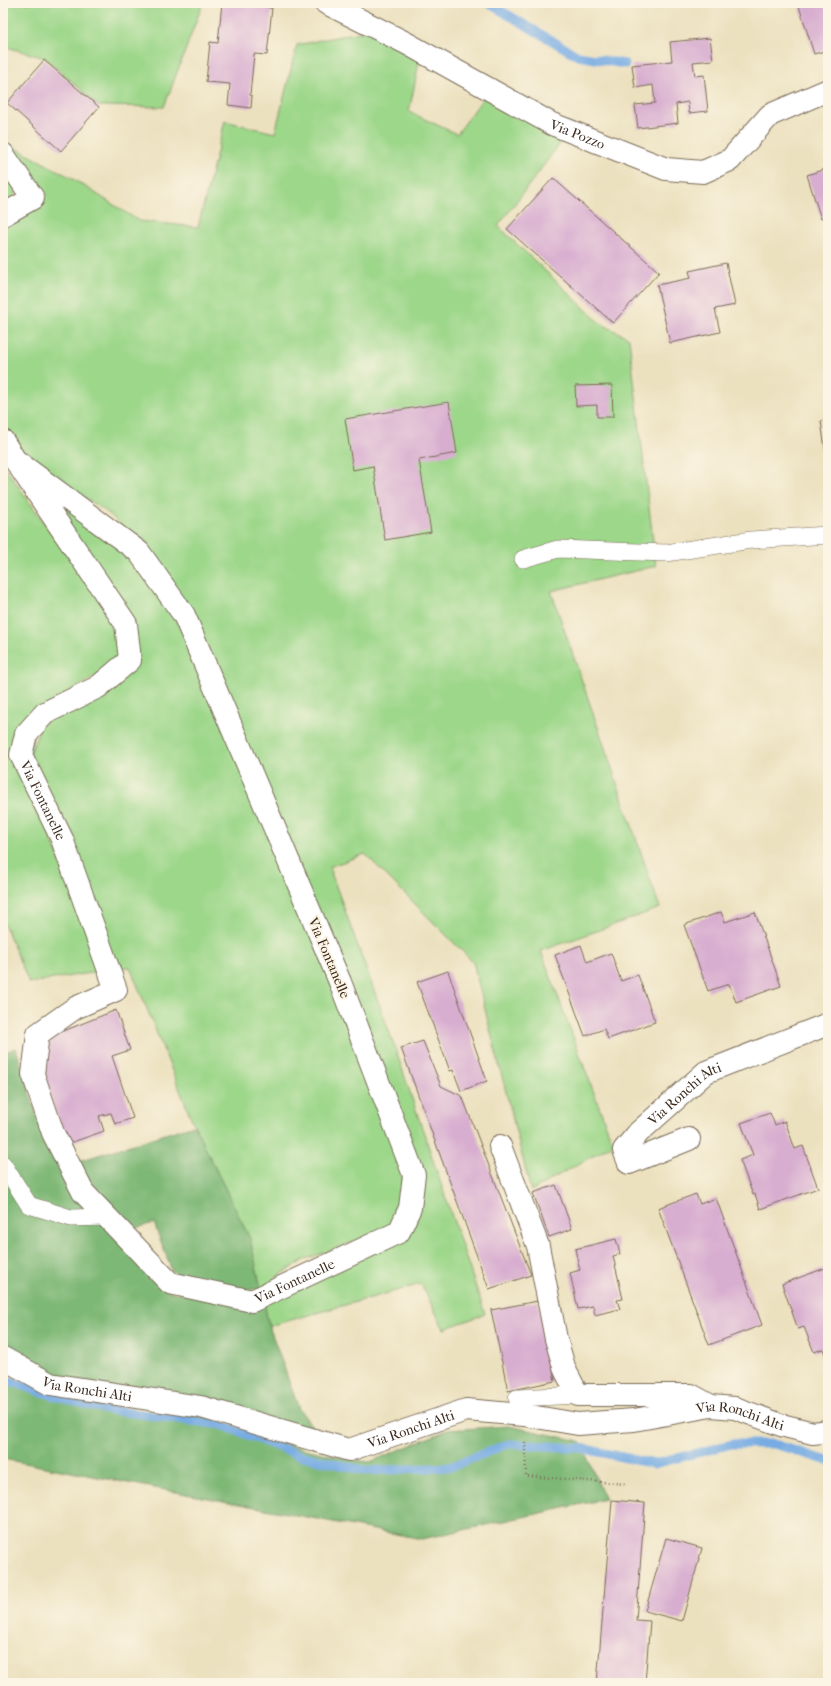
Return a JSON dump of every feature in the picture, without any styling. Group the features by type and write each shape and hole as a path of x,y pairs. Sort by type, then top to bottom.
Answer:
{"street":[{"name":"Via Pozzo","path":"326,3 406,43 552,124 666,169 703,172 730,160 770,115 828,90"},
{"path":"3,154 33,198 3,215"},
{"name":"Via Fontanelle","path":"3,441 126,624 130,660 98,687 45,712 26,734 21,755 62,839 116,990 75,1008 38,1034 33,1074 53,1133 83,1192 170,1284 252,1301 399,1232 410,1208 414,1175 340,982 184,615 139,552 16,460"},
{"name":"Via Ronchi Alti","path":"689,1139 629,1163 624,1150 639,1132 706,1072 828,1024"},
{"path":"500,1146 538,1246 558,1345 565,1370 578,1395 690,1395 711,1406"},
{"name":"Via Ronchi Alti","path":"3,1358 50,1384 201,1407 349,1450 466,1410 520,1406 578,1424 634,1420 711,1406 735,1408 781,1425 813,1433 828,1431"}],"lane":[{"path":"523,558 558,549 666,553 751,540 828,535"},
{"path":"3,1164 29,1205 71,1218 106,1217"},
{"path":"520,1406 578,1395"}],"path":[{"path":"520,1406 526,1476 627,1484"}],"green space":[{"path":"3,3 203,3 164,107 99,106 45,58 3,46"},
{"path":"379,28 421,53 409,112 457,134 484,97 574,125 498,226 600,323 629,338 656,566 551,591 660,908 541,951 613,1144 531,1191 473,962 365,854 329,867 394,1045 485,1314 444,1329 421,1284 269,1326 264,1303 390,1242 420,1175 148,549 104,510 19,456 3,434 3,226 38,197 8,144 70,177 139,221 198,227 225,121 275,133 297,45"},
{"path":"3,170 14,183 15,195 3,209"},
{"path":"3,465 113,619 123,644 121,662 33,713 31,786 102,971 29,983 3,921"},
{"path":"33,479 123,548 176,617 297,899 405,1168 401,1202 392,1228 304,1260 278,1276 261,1289 250,1239 194,1125 130,967 117,968 30,756 40,726 139,657"},
{"path":"16,1048 40,1127 170,1292 264,1303 269,1326 299,1409 315,1430 50,1381 3,1354 3,1053"},
{"path":"194,1125 250,1239 261,1289 244,1290 193,1283 172,1271 154,1223 132,1229 73,1163"},
{"path":"3,1378 59,1399 125,1415 204,1416 293,1446 346,1459 370,1462 447,1430 509,1426 580,1441 605,1499 422,1539 3,1459"}],"building":[{"path":"222,3 269,3 269,8 272,8 267,55 254,54 250,95 252,96 251,108 228,105 230,84 206,82 210,42 218,43"},
{"path":"798,3 828,3 828,50 814,54"},
{"path":"710,38 713,60 693,62 695,76 704,75 708,111 689,113 688,102 676,104 678,123 638,128 635,105 655,103 653,85 635,88 632,65 672,61 670,42"},
{"path":"44,60 99,107 61,151 7,103"},
{"path":"828,168 828,216 821,219 807,175"},
{"path":"553,178 659,272 613,323 507,229"},
{"path":"726,263 735,305 715,309 720,332 670,343 657,285 691,278 689,271"},
{"path":"612,385 613,417 597,417 597,405 576,406 575,386"},
{"path":"449,402 457,453 419,460 431,532 385,540 373,466 353,470 345,419"},
{"path":"828,420 828,462 827,463 821,421"},
{"path":"721,912 725,922 755,912 781,986 736,1002 729,984 708,991 684,925"},
{"path":"581,945 587,962 611,953 621,981 638,975 655,1022 608,1039 604,1029 585,1036 555,955"},
{"path":"448,971 487,1081 461,1091 453,1070 450,1071 417,982"},
{"path":"116,1010 130,1050 112,1056 133,1118 115,1124 111,1113 99,1116 104,1131 67,1144 42,1072 46,1038"},
{"path":"423,1041 441,1086 462,1096 531,1275 489,1289 401,1048"},
{"path":"770,1113 775,1125 785,1121 795,1149 803,1146 818,1188 760,1209 740,1160 753,1155 741,1123"},
{"path":"556,1185 572,1229 549,1237 533,1193"},
{"path":"696,1194 700,1204 716,1198 762,1325 709,1345 658,1208"},
{"path":"616,1239 620,1254 613,1256 623,1299 617,1300 620,1309 595,1315 593,1306 578,1309 570,1273 580,1270 575,1249"},
{"path":"828,1267 828,1363 823,1349 814,1352 804,1327 798,1329 782,1284"},
{"path":"538,1301 555,1381 508,1391 491,1310"},
{"path":"612,1500 645,1503 636,1620 650,1621 645,1683 597,1683"},
{"path":"666,1538 702,1548 682,1621 645,1611"}],"waterway":[{"path":"488,3 578,56 625,64"},
{"path":"3,1378 37,1391 103,1409 222,1425 299,1455 366,1471 450,1467 508,1444 581,1448 654,1464 732,1444 774,1444 828,1461"}]}
